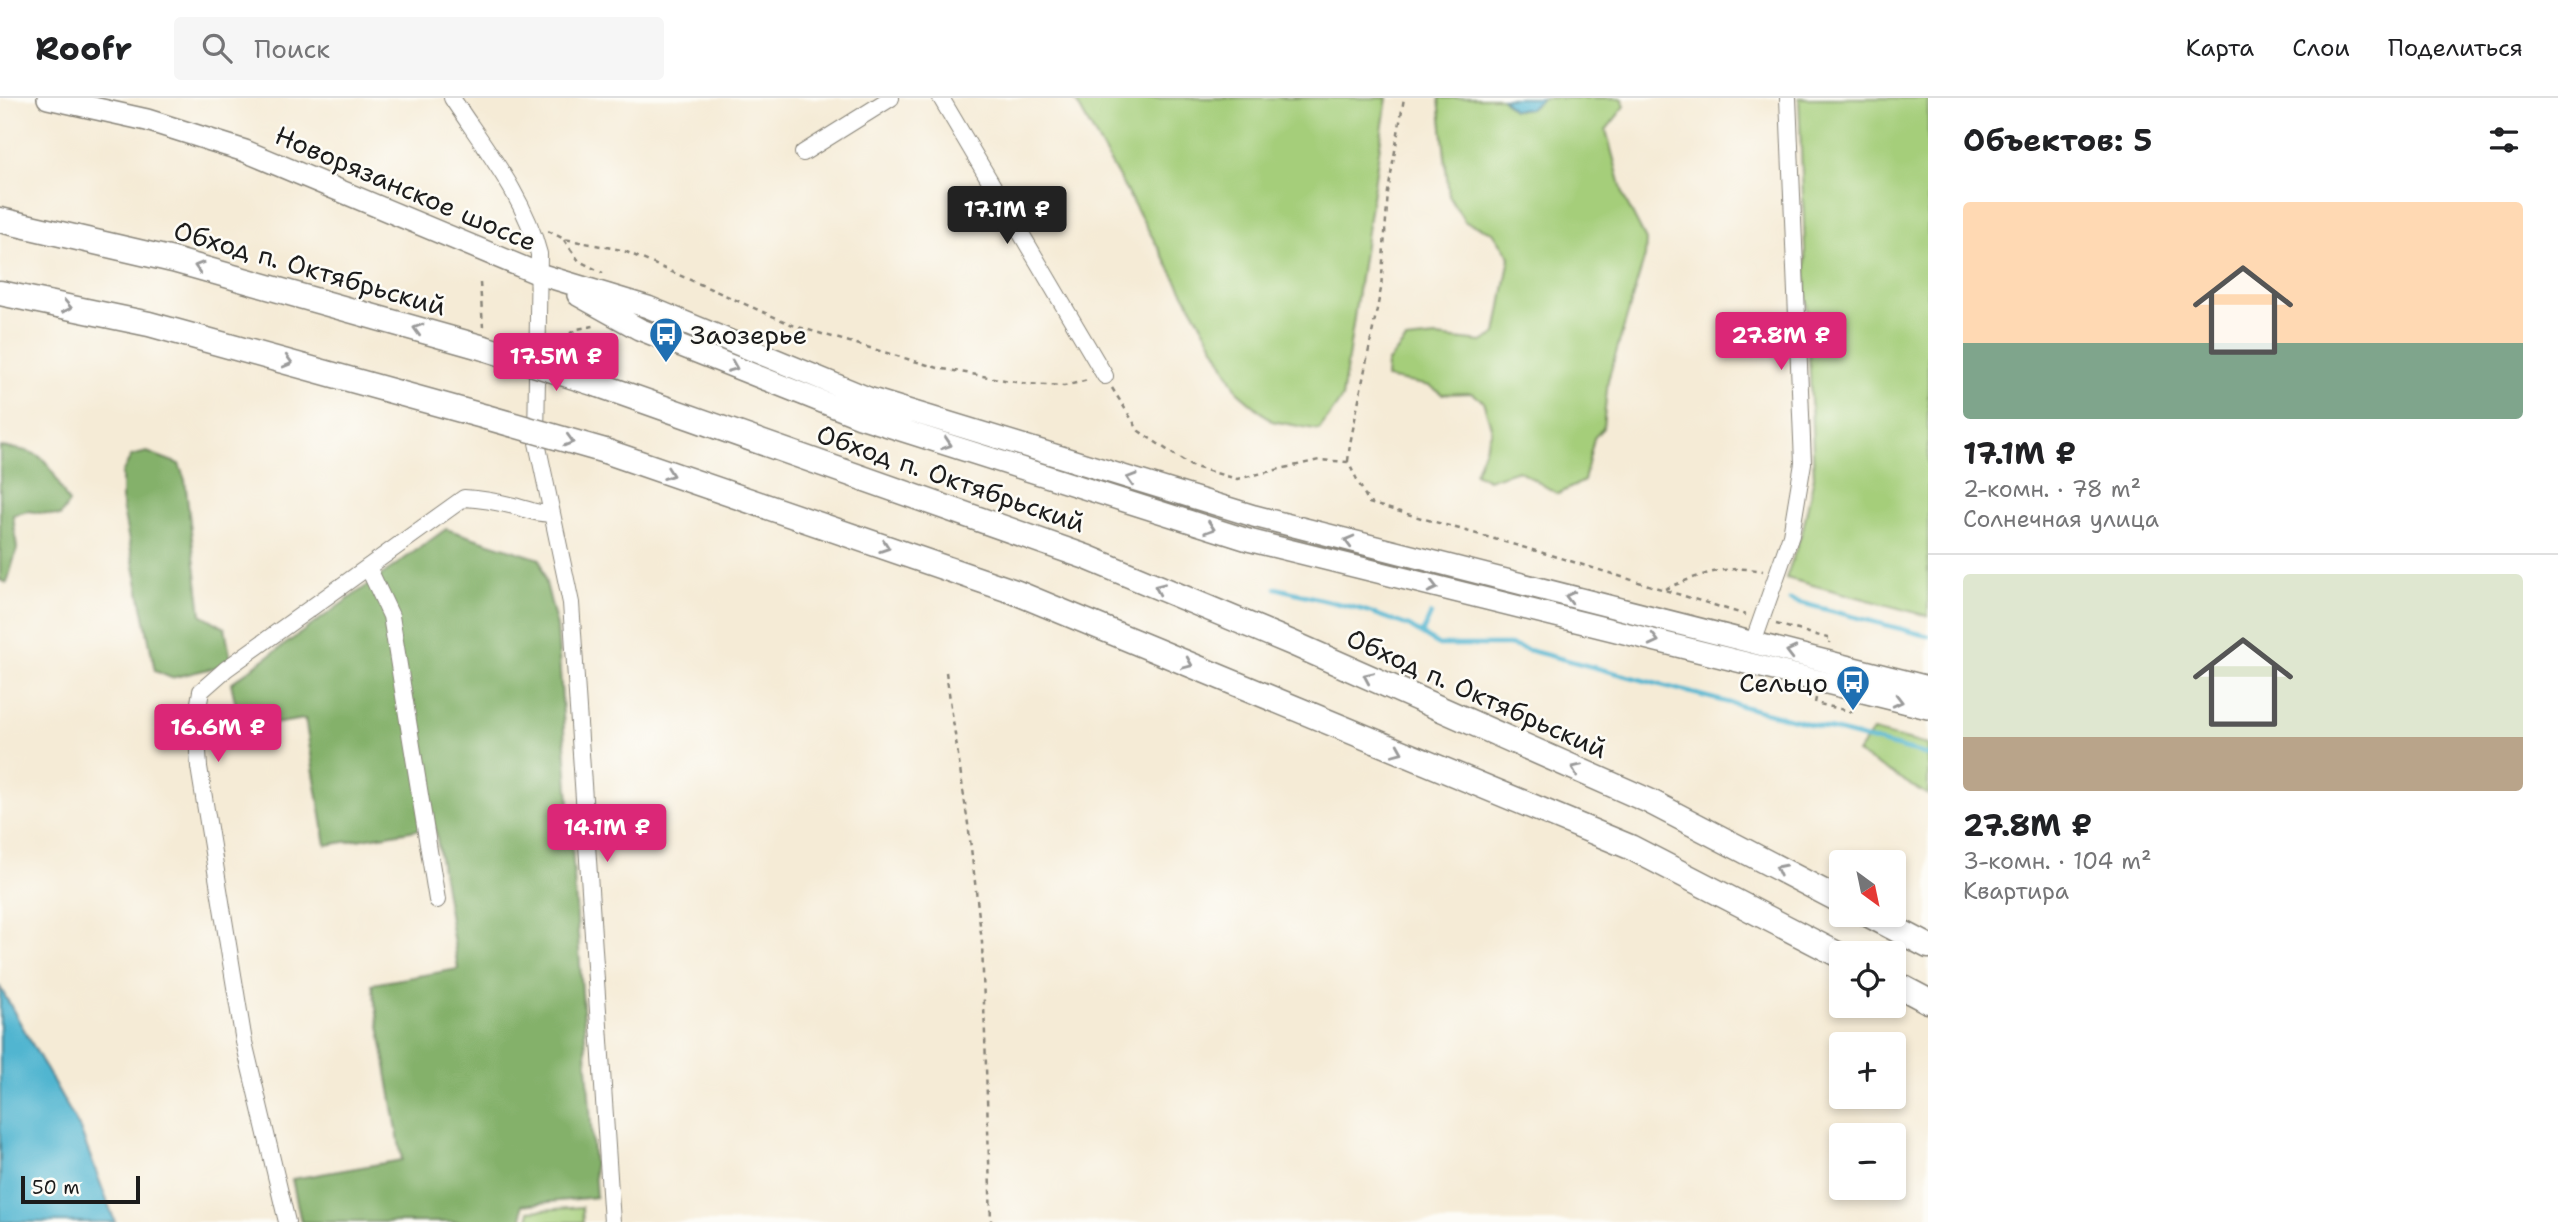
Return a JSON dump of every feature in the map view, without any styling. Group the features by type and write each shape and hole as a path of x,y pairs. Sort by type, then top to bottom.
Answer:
{"highway":[{"name":"Обход п. Октябрьский","path":"0,220 173,260 484,348 599,385 1086,557 1292,643 1649,801 1829,895"},
{"path":"0,293 149,324 486,416 605,452 1015,592 1630,847 1829,950"},
{"path":"1894,928 1928,946"},
{"path":"1906,989 1928,1001"}],"main road":[{"name":"Новорязанское шоссе","path":"48,98 147,120 246,151 539,274"},
{"path":"539,274 648,307 868,398 1227,508 1928,687"},
{"path":"539,274 639,329 860,417 1248,540 1928,708"}],"street":[{"path":"452,98 529,222 539,254 537,447 571,603 611,1222"},
{"path":"803,153 891,98"},
{"path":"941,98 1105,376"},
{"path":"1753,643 1791,535 1803,463 1788,98"},
{"path":"287,1222 244,1042 199,767 196,720 201,691 226,669 464,498 517,506 540,515 552,513"},
{"path":"368,567 391,616 437,900"}],"path":[{"path":"1404,98 1388,192 1381,289 1348,462 1369,503 1832,639 1830,643"},
{"path":"529,222 564,239 622,250 796,326 938,368 1027,384 1064,386 1105,376 1139,431 1191,466 1237,479 1319,460 1348,462"},
{"path":"480,283 484,348"},
{"path":"538,359 564,336 577,329 601,327"},
{"path":"1664,590 1705,572 1746,568 1777,573"},
{"path":"946,672 982,942 991,1222"},
{"path":"1816,698 1815,703 1853,712"}],"green space":[{"path":"1074,98 1387,98 1342,398 1319,430 1272,421 1238,392"},
{"path":"1439,98 1502,98 1513,110 1530,109 1543,98 1622,98 1625,106 1606,130 1624,197 1646,240 1645,256 1608,380 1603,428 1594,438 1584,481 1558,494 1518,470 1488,480 1475,473 1492,430 1483,401 1472,393 1442,394 1430,386 1386,378 1387,363 1406,340 1436,337 1482,342 1496,334 1510,257 1493,232 1465,222 1449,196"},
{"path":"1799,98 1928,98 1928,616 1786,578 1803,529 1814,477"},
{"path":"0,447 29,452 45,461 69,503 60,516 28,511 13,515 17,549 7,583 0,580"},
{"path":"147,452 179,464 185,480 201,614 225,628 231,660 217,667 171,678 155,671 122,506 122,473 131,456"},
{"path":"446,529 540,559 557,627 596,1197 522,1205 523,1222 301,1222 292,1179 402,1160 372,984 458,969 435,827 326,845 305,719 241,729 231,683"},
{"path":"1873,731 1928,745 1928,795 1857,753"},
{"path":"582,1207 583,1222 530,1222 529,1211"}],"water":[{"path":"1502,98 1543,98 1530,109 1513,110"},
{"path":"0,987 80,1129 115,1222 0,1222"}],"waterway":[{"path":"1276,588 1364,610 1409,626 1439,645 1509,645 1928,755"},
{"path":"1790,600 1928,636"},
{"path":"1422,634 1431,614"}],"place":[{"name":"Заозерье","path":"666,364"},
{"name":"Сельцо","path":"1853,712"}]}
